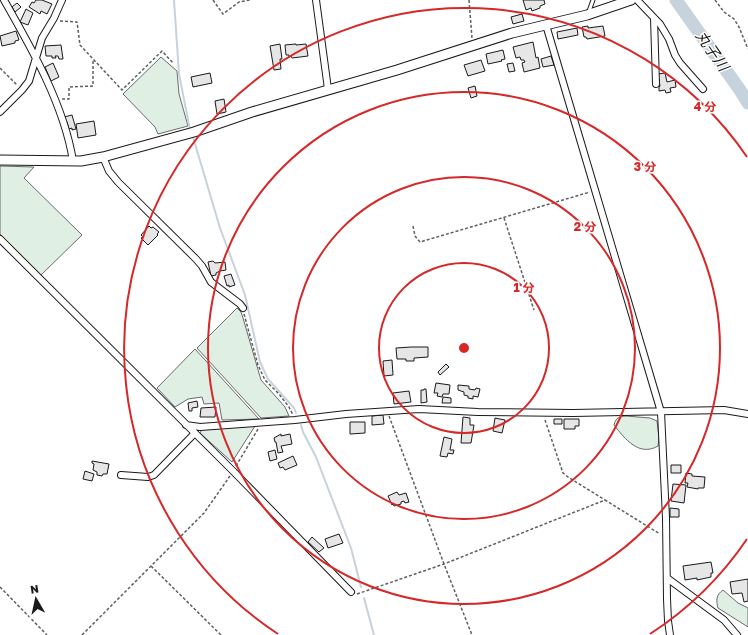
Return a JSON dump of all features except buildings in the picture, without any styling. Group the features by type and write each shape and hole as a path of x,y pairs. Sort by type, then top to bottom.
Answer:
{"street":[{"path":"4,0 27,40 54,99 71,147 73,161"},
{"path":"0,112 29,81 42,38 62,0"},
{"path":"316,0 328,89"},
{"path":"0,160 73,161 103,157 194,132 252,112 397,70 512,33 587,15 631,0"},
{"path":"637,0 666,33 680,63 703,89"},
{"path":"654,18 656,84"},
{"path":"546,25 662,412 668,578 667,606 670,635"},
{"path":"103,157 108,171 118,182 196,259 202,266 211,282 240,304 243,308"},
{"path":"0,239 234,471 351,592"},
{"path":"186,425 200,427 295,420 386,410 419,409 478,412 662,412 724,410 748,414"},
{"path":"121,475 148,477 154,475 195,433"},
{"path":"668,578 724,620 737,635"}],"lane":[{"path":"587,15 590,4 593,0"}],"path":[{"path":"213,0 222,14 239,2 250,0"},
{"path":"469,0 473,46"},
{"path":"715,0 724,12 734,19 748,49"},
{"path":"52,21 77,22 80,45 122,90 162,51 173,63"},
{"path":"54,99 69,99 69,87 93,86 93,58"},
{"path":"0,68 22,90"},
{"path":"413,226 415,236 420,242 596,190"},
{"path":"504,218 534,310"},
{"path":"243,308 258,365 265,380 289,407 295,420"},
{"path":"386,410 472,635"},
{"path":"543,412 563,473 666,538"},
{"path":"82,635 204,513 234,471 262,422"},
{"path":"351,592 358,594 444,564 605,500"},
{"path":"151,566 221,635"},
{"path":"0,587 47,635"}],"green space":[{"path":"161,57 177,71 179,94 188,126 158,134 155,127 123,94"},
{"path":"0,166 34,167 24,178 82,235 41,275 0,234"},
{"path":"237,308 241,312 243,318 261,380 285,407 289,416 261,418 197,348"},
{"path":"195,349 259,419 222,420 219,403 204,404 202,397 188,399 175,407 157,388"},
{"path":"626,416 650,418 657,421 659,438 658,446 651,449 639,448 628,441 614,425 618,418"},
{"path":"255,426 232,462 200,433 202,429"},
{"path":"723,590 738,603 748,608 748,627 718,608 717,598"}],"waterway":[{"path":"174,0 179,74 190,130"},
{"name":"丸子川","path":"676,0 748,103"},
{"path":"193,137 220,228 245,295 260,362 268,379 294,408 296,413"},
{"path":"301,425 316,457 351,548 361,587"},
{"path":"364,598 374,635"}]}
